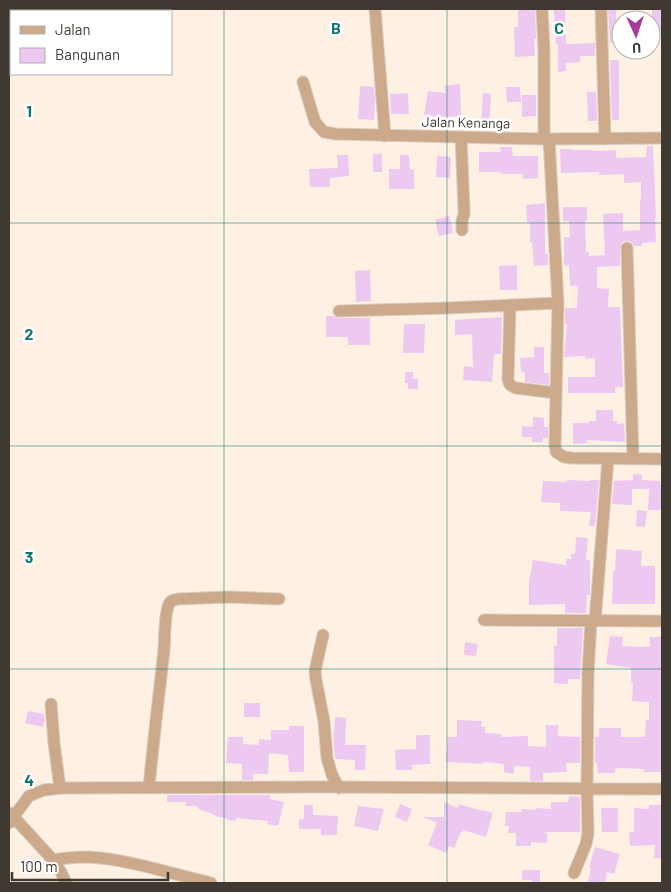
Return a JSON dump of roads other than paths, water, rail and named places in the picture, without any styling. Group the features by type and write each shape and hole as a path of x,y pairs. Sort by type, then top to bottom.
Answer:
{"street":[{"path":"375,9 386,136"},
{"path":"542,9 546,139 558,303 556,452 564,457 572,458 662,459"},
{"path":"600,9 605,138"},
{"name":"Jalan Kenanga","path":"304,82 315,122 324,132 336,134 546,139 662,138"},
{"path":"460,137 464,209 462,230"},
{"path":"627,248 633,459"},
{"path":"339,311 558,303"},
{"path":"510,305 509,384 516,388 556,393"},
{"path":"574,873 588,834 588,673 608,459"},
{"path":"149,788 165,643 166,616 170,602 178,599 230,596 279,599"},
{"path":"484,620 662,621"},
{"path":"323,635 316,680 324,721 327,758 332,775 339,788"},
{"path":"52,704 52,724 60,788"},
{"path":"66,883 53,860 11,817 29,796 35,792 60,788 662,790"},
{"path":"53,860 86,857 100,858 211,883"}]}
